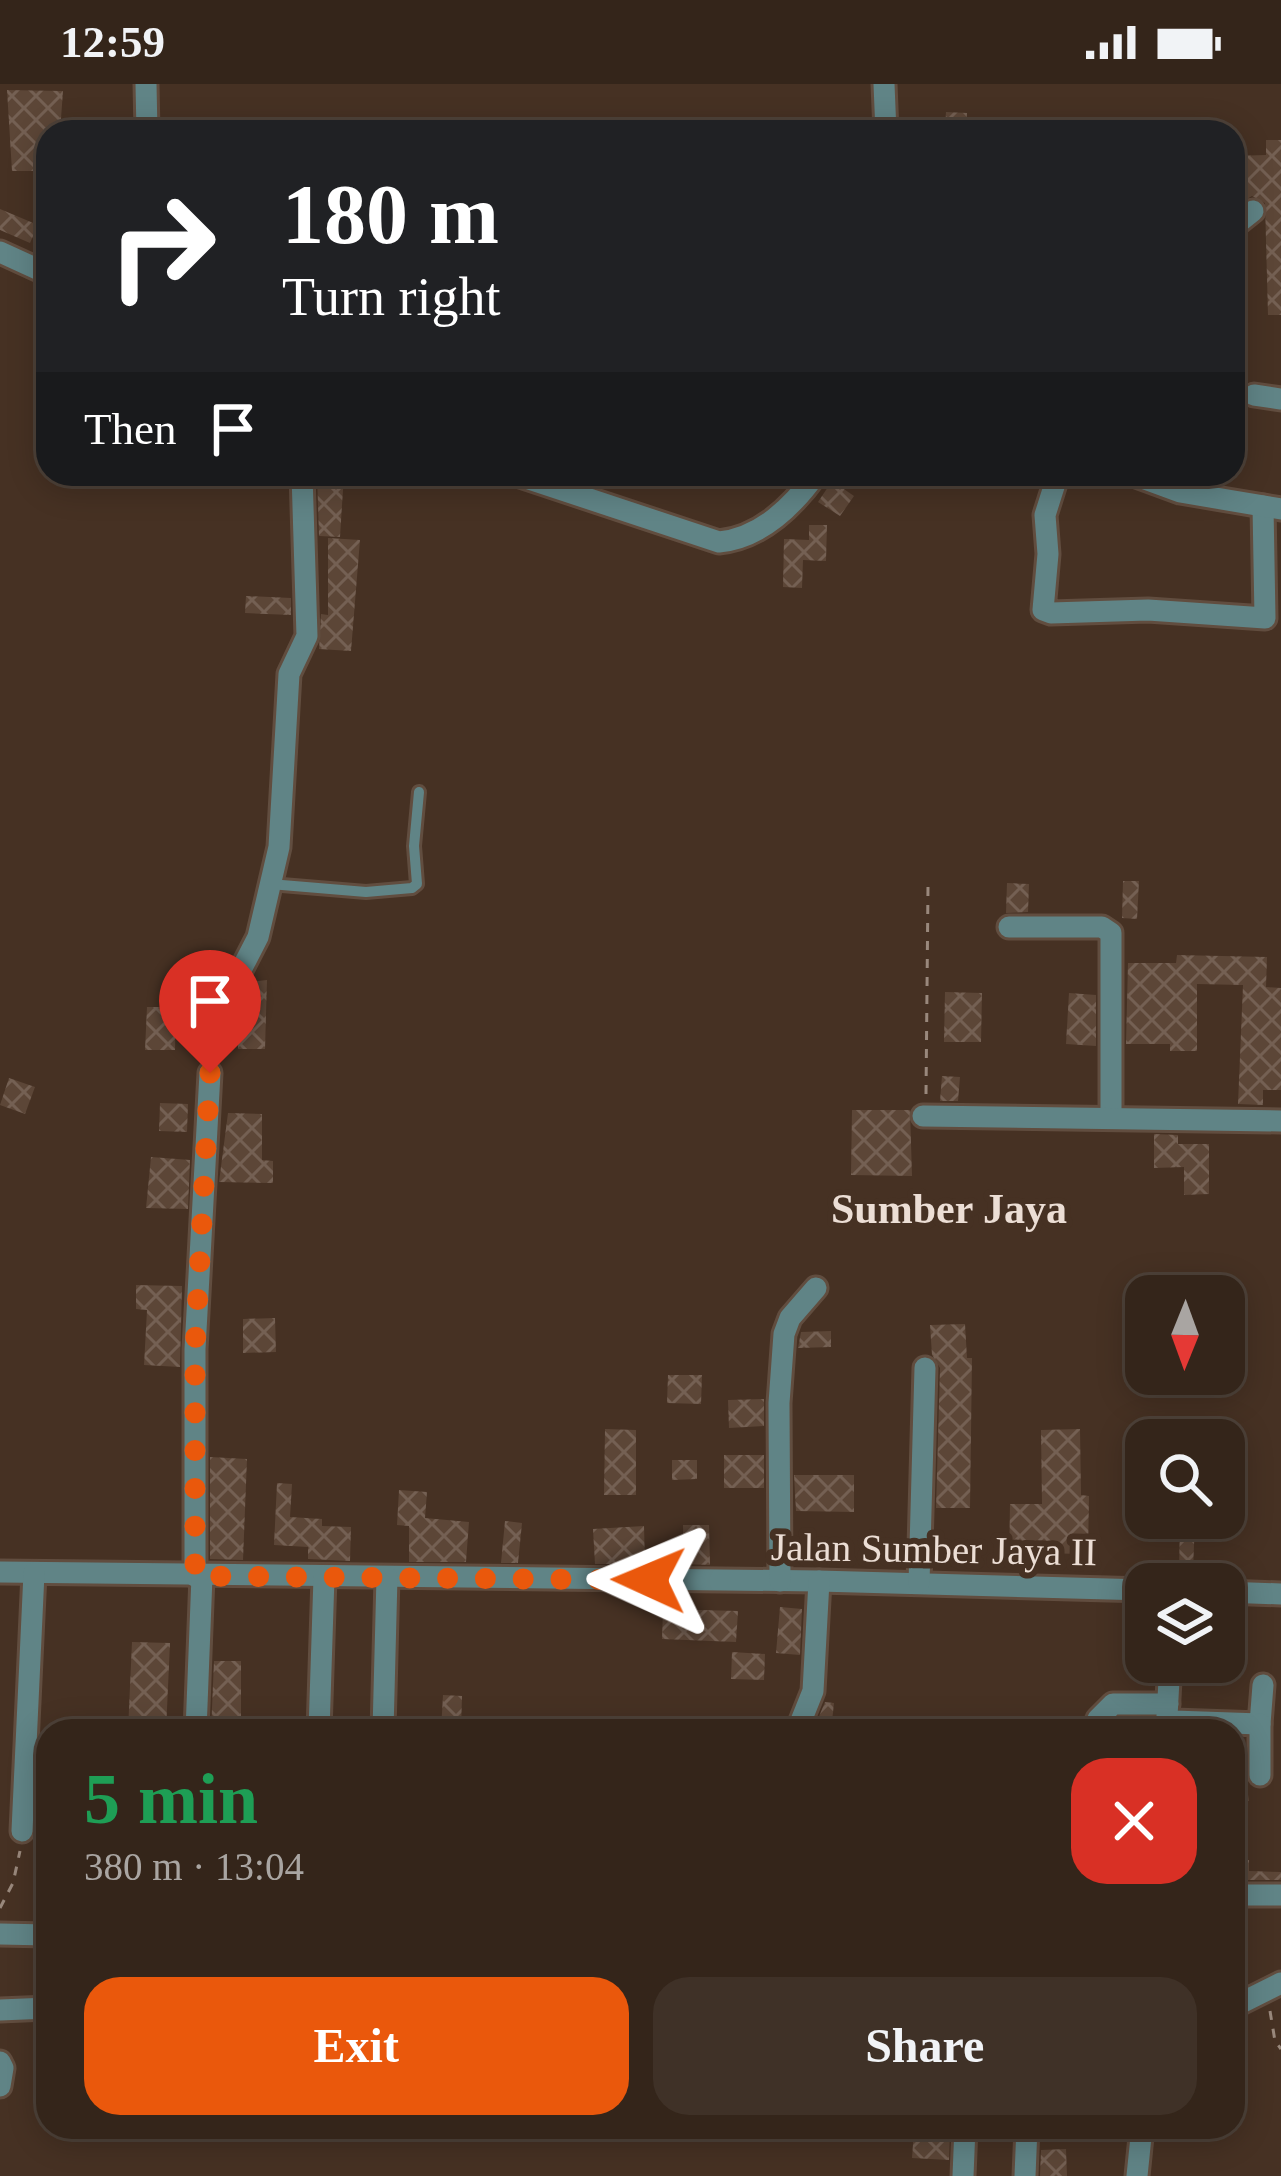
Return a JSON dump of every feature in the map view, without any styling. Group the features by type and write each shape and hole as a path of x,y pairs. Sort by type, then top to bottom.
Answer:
{"street":[{"path":"146,84 147,120"},
{"path":"884,84 886,120"},
{"path":"1245,218 1253,212"},
{"path":"0,252 36,268"},
{"path":"1254,395 1281,399"},
{"path":"242,968 258,937 270,884 283,811 289,674 307,636 302,486"},
{"path":"550,486 719,542 752,532 796,501 807,486"},
{"path":"1054,486 1045,515 1043,610 1148,610 1264,618 1272,508 1155,486"},
{"path":"1211,498 1212,486"},
{"path":"1009,927 1102,927 1111,933 1111,1116"},
{"path":"196,1719 195,1349 210,1073"},
{"path":"928,1116 1281,1121"},
{"path":"780,1581 781,1362 790,1318 816,1288"},
{"path":"919,1583 925,1368"},
{"name":"Jalan Sumber Jaya II","path":"0,1572 819,1581 1125,1589"},
{"path":"22,1831 34,1573"},
{"path":"320,1719 324,1576"},
{"path":"382,1719 387,1577"},
{"path":"802,1719 813,1691 819,1581"},
{"path":"1245,1593 1281,1594"},
{"path":"1169,1683 1167,1716 1171,1719"},
{"path":"1260,1775 1263,1685"},
{"path":"1098,1719 1113,1704 1168,1705"},
{"path":"1245,1723 1260,1724"},
{"path":"1245,1895 1281,1895"},
{"path":"0,1934 36,1935"},
{"path":"1245,2001 1274,1986"},
{"path":"0,2010 36,2008"},
{"path":"0,2062 0,2086"},
{"path":"963,2176 965,2139"},
{"path":"1024,2176 1026,2139"},
{"path":"1138,2176 1141,2139"}],"lane":[{"path":"270,884 366,892 412,889 417,884 414,846 419,792"}],"path":[{"path":"928,886 928,1116"},
{"path":"0,1908 13,1883 22,1831"},
{"path":"1274,1986 1275,2041 1281,2049"}],"building":[{"path":"7,90 63,91 61,120 36,120 36,171 12,171"},
{"path":"946,112 967,113 967,120 946,120"},
{"path":"1266,140 1281,140 1281,315 1268,315 1265,203 1252,196 1245,200 1245,156 1266,155"},
{"path":"0,209 36,224 30,243 0,230"},
{"path":"317,486 343,486 340,537 319,536"},
{"path":"829,486 839,486 854,496 840,516 818,502"},
{"path":"809,525 827,525 826,561 803,560 802,588 783,587 784,539 809,540"},
{"path":"328,538 360,540 351,651 319,649 321,614 328,615"},
{"path":"246,596 291,598 291,615 245,613"},
{"path":"1123,881 1139,881 1137,919 1122,918"},
{"path":"1007,883 1029,884 1028,912 1006,913"},
{"path":"1177,955 1267,957 1266,987 1281,988 1281,1090 1263,1090 1263,1105 1238,1104 1243,985 1197,984 1197,1051 1170,1051 1170,1044 1126,1044 1128,963 1176,963"},
{"path":"180,973 229,975 242,983 267,980 265,1049 238,1049 239,1001 179,999"},
{"path":"945,992 982,993 981,1042 944,1042"},
{"path":"1069,993 1096,995 1096,1046 1066,1044"},
{"path":"147,1007 176,1007 175,1050 145,1050"},
{"path":"942,1076 960,1077 958,1101 940,1101"},
{"path":"9,1078 35,1087 25,1114 0,1105"},
{"path":"160,1103 188,1104 187,1132 159,1131"},
{"path":"852,1110 910,1110 912,1176 851,1175"},
{"path":"228,1113 262,1114 262,1160 273,1161 273,1183 219,1182"},
{"path":"1154,1134 1178,1135 1178,1144 1209,1144 1209,1194 1184,1195 1184,1167 1154,1168"},
{"path":"151,1157 190,1160 188,1209 146,1208"},
{"path":"136,1285 182,1286 180,1367 144,1365 147,1310 136,1309"},
{"path":"275,1318 276,1352 243,1353 243,1319"},
{"path":"965,1324 967,1358 972,1358 970,1508 936,1508 940,1368 932,1355 930,1325"},
{"path":"831,1331 831,1347 798,1348 801,1332"},
{"path":"668,1375 702,1375 701,1404 667,1403"},
{"path":"764,1399 764,1426 729,1428 728,1400"},
{"path":"605,1429 636,1430 636,1495 604,1495"},
{"path":"1080,1429 1081,1495 1089,1496 1088,1554 1030,1553 1030,1562 1009,1562 1010,1504 1042,1504 1041,1430"},
{"path":"724,1455 764,1455 764,1488 724,1488"},
{"path":"210,1457 247,1459 243,1560 210,1559"},
{"path":"672,1460 697,1460 697,1479 672,1480"},
{"path":"794,1475 854,1475 854,1512 796,1511"},
{"path":"277,1483 292,1484 290,1517 322,1519 322,1526 351,1527 350,1561 308,1559 308,1547 274,1545"},
{"path":"399,1490 427,1492 425,1518 469,1522 466,1562 409,1562 409,1526 397,1525"},
{"path":"505,1521 522,1523 518,1563 501,1563"},
{"path":"683,1525 709,1525 710,1565 684,1564"},
{"path":"644,1526 645,1564 595,1564 593,1529"},
{"path":"1180,1539 1194,1539 1193,1563 1179,1563"},
{"path":"780,1607 802,1609 800,1655 776,1653"},
{"path":"663,1609 738,1611 736,1642 662,1639"},
{"path":"132,1642 170,1643 167,1719 129,1719"},
{"path":"732,1652 765,1654 764,1680 731,1679"},
{"path":"214,1661 241,1661 241,1719 212,1719"},
{"path":"443,1695 462,1696 461,1719 442,1719"},
{"path":"825,1702 834,1703 832,1719 818,1719"},
{"path":"1245,1860 1249,1860 1249,1871 1281,1872 1281,1880 1245,1880"},
{"path":"913,2139 950,2139 949,2160 912,2158"},
{"path":"1066,2149 1067,2176 1040,2176 1041,2150"}],"district":[{"name":"Sumber Jaya","path":"949,1209"}],"route":[{"path":"210,1073 195,1349 195,1576 649,1580"}]}
